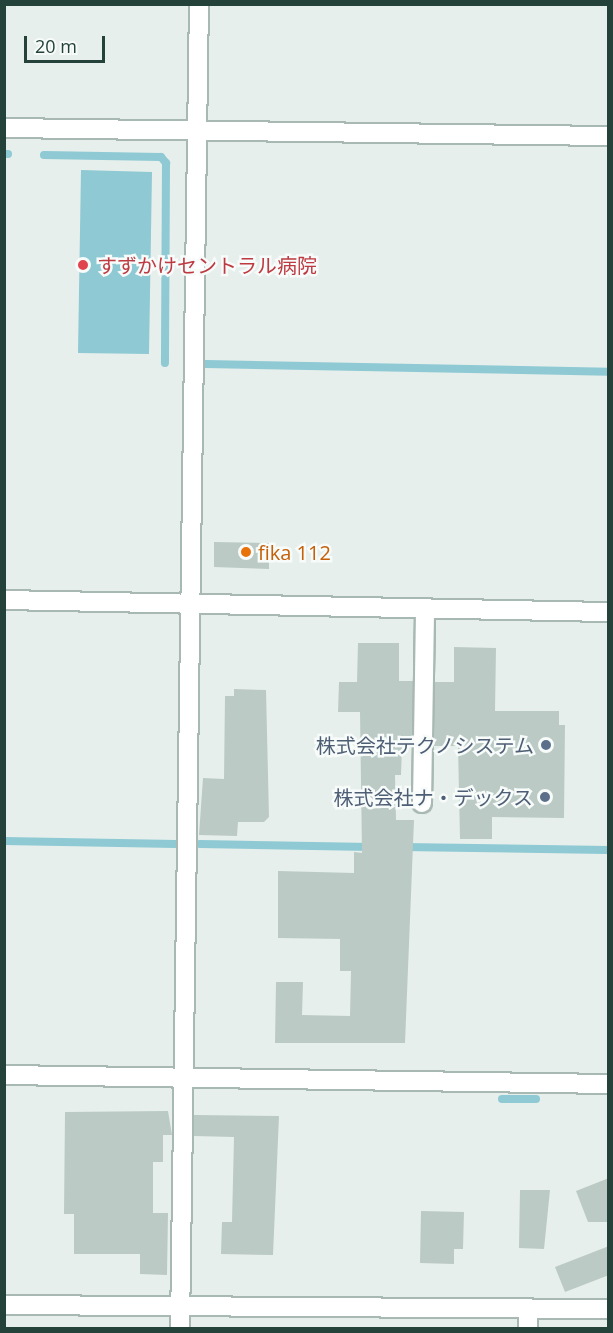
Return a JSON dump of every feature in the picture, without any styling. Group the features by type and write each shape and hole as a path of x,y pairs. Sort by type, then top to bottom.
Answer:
{"street":[{"path":"180,1329 188,604 199,4"},
{"path":"4,128 609,136"},
{"path":"4,600 609,612"},
{"path":"422,803 425,608"},
{"path":"4,1075 609,1084"},
{"path":"4,1305 180,1308 609,1309"},
{"path":"528,1309 528,1329"}],"water":[{"path":"81,170 152,172 149,354 78,353"}],"building":[{"name":"fika 112","path":"214,542 269,543 269,569 214,567"},
{"path":"358,643 399,643 399,681 413,681 412,746 402,746 401,775 395,775 396,820 414,820 405,1043 275,1043 276,982 303,982 302,1015 350,1016 351,971 340,971 340,939 278,938 278,871 354,873 354,852 362,853 360,712 338,712 339,682 357,682"},
{"path":"454,647 496,648 495,711 559,711 559,725 565,725 564,818 492,817 492,839 460,839 458,746 434,746 435,682 454,682"},
{"path":"234,689 266,690 269,817 264,822 238,822 237,836 199,835 203,778 224,779 225,696 234,696"},
{"path":"168,1111 172,1135 163,1135 163,1162 153,1162 153,1213 168,1213 167,1275 140,1274 140,1254 74,1254 74,1214 64,1214 65,1112"},
{"path":"194,1115 279,1116 273,1255 221,1254 222,1222 232,1222 234,1137 194,1136"},
{"path":"609,1178 609,1222 588,1222 576,1191"},
{"path":"520,1190 550,1190 544,1249 519,1248"},
{"path":"421,1211 464,1212 463,1249 454,1249 454,1264 420,1263"},
{"path":"609,1246 609,1275 565,1292 555,1267"}],"waterway":[{"path":"44,155 161,157 166,163 165,363"},
{"path":"206,364 608,372"},
{"path":"4,841 176,844"},
{"path":"200,844 371,847"},
{"path":"402,847 608,850"},
{"path":"502,1099 536,1099"}],"place":[{"name":"すずかけセントラル病院","path":"83,265"},
{"name":"fika 112","path":"246,552"},
{"name":"株式会社テクノシステム","path":"546,745"},
{"name":"株式会社ナ・デックス","path":"545,797"}]}
